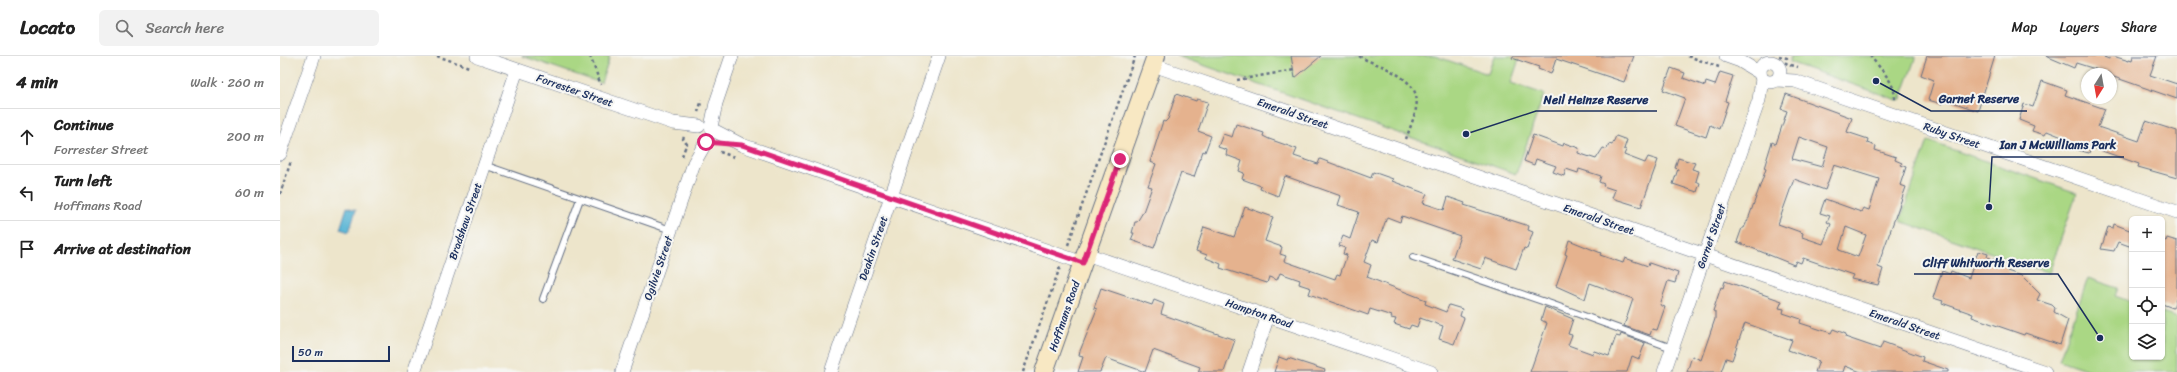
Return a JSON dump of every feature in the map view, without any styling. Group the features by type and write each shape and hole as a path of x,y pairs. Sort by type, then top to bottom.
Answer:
{"main road":[{"name":"Hoffmans Road","path":"1044,372 1154,60"}],"street":[{"path":"280,154 314,56"},
{"name":"Ogilvie Street","path":"622,372 732,56"},
{"name":"Deakin Street","path":"831,372 939,56"},
{"name":"Ruby Street","path":"1726,56 1740,61 1774,67 1796,81 2177,212"},
{"name":"Emerald Street","path":"1154,60 1704,255 2045,372"},
{"name":"Forrester Street","path":"475,62 517,70 742,145 891,197 1061,262 1082,264"},
{"name":"Garnet Street","path":"1664,372 1759,100 1774,67"},
{"name":"Bradshaw Street","path":"414,372 517,70"},
{"name":"Hampton Road","path":"1082,264 1268,316 1431,372"},
{"path":"1249,372 1268,316"}],"lane":[{"path":"484,165 671,230"},
{"path":"543,298 580,199"},
{"path":"1413,257 1551,304 1672,348"}],"path":[{"path":"437,56 475,62"},
{"path":"590,56 601,85"},
{"path":"1023,372 1135,56"},
{"path":"1359,56 1388,69 1403,79 1412,87 1417,95 1416,112 1406,139"},
{"path":"1870,56 1883,71 1891,85 1895,99 1890,114"},
{"path":"1236,80 1294,70"},
{"path":"720,152 741,159"},
{"path":"1052,266 1061,262 1082,264"}],"green space":[{"path":"522,56 610,56 601,83"},
{"path":"1177,56 1435,56 1488,74 1494,56 1520,56 1511,83 1544,94 1516,174"},
{"path":"1791,56 1916,56 1900,101 1789,62"},
{"path":"1928,141 2077,193 2049,273 1900,221"},
{"path":"2088,278 2118,288 2115,296 2129,301 2129,360 2165,360 2165,314 2177,318 2177,372 2094,372 2059,360"}],"water":[{"path":"347,207 356,210 349,232 340,229"}],"building":[{"path":"1291,56 1321,56 1295,78"},
{"path":"1513,56 1634,56 1624,82 1556,59 1551,74 1538,69 1539,67 1512,58"},
{"path":"1927,56 1995,56 1978,111 1944,99 1942,104 1928,100 1934,80 1921,75"},
{"path":"2046,56 2101,56 2109,59 2110,56 2113,56 2129,61 2129,59 2132,60 2133,56 2157,56 2150,75 2177,84 2177,99 2117,78 2117,68 2092,68 2076,63 2074,68"},
{"path":"1671,68 1685,73 1683,78 1705,86 1706,82 1715,85 1720,72 1733,76 1725,101 1728,102 1719,129 1710,125 1706,137 1675,126 1685,98 1663,90"},
{"path":"2042,81 2067,90 2065,95 2081,101 2081,104 2091,104 2105,109 2098,127 2139,141 2146,121 2177,131 2177,178 2138,167 2139,164 2091,147 2089,153 2078,150 2066,144 2067,139 2047,131 2045,135 2032,131 2034,126 2019,120 2024,104 2033,107"},
{"path":"1176,94 1196,101 1197,99 1208,102 1198,131 1211,136 1205,152 1203,151 1194,177 1181,173 1154,248 1131,240 1134,233 1132,233 1135,222 1137,222 1143,212 1152,187 1148,186 1156,164 1150,162 1163,121 1165,122 1168,119"},
{"path":"1786,94 1852,118 1847,132 1868,139 1867,143 1876,146 1875,150 1896,157 1895,160 1902,163 1901,165 1906,167 1900,185 1906,187 1878,267 1883,269 1878,285 1851,279 1853,275 1803,258 1801,263 1796,261 1794,265 1737,242 1742,228 1744,228 1749,217 1766,169 1764,168 1772,142 1776,144 1787,111 1781,109","holes":["1799,137 1828,147 1822,167 1792,159","1834,165 1879,179 1869,210 1863,208 1861,212 1825,199 1820,213 1830,216 1827,222 1831,224 1823,244 1802,237 1803,233 1778,224 1794,179 1825,190","1846,227 1866,235 1858,257 1839,250"]},
{"path":"1236,124 1264,133 1263,136 1269,139 1297,149 1294,156 1318,164 1320,159 1371,178 1373,172 1393,179 1392,181 1427,194 1423,203 1444,210 1448,197 1465,203 1464,205 1529,226 1528,230 1533,232 1527,249 1524,248 1516,269 1485,258 1481,269 1452,259 1460,236 1402,216 1400,222 1387,217 1378,242 1372,240 1364,262 1371,265 1367,277 1426,300 1425,304 1446,312 1449,305 1462,309 1460,316 1464,318 1454,344 1439,339 1443,326 1420,318 1417,327 1411,325 1409,329 1394,324 1396,319 1391,318 1392,316 1370,309 1368,315 1309,294 1311,288 1299,284 1300,280 1280,273 1277,280 1269,277 1267,283 1220,268 1221,264 1206,258 1207,255 1196,251 1204,227 1234,237 1245,207 1273,217 1265,241 1282,247 1280,254 1286,256 1284,261 1335,279 1337,274 1340,275 1347,255 1343,254 1345,248 1339,246 1343,236 1350,239 1359,212 1338,205 1341,196 1285,176 1278,196 1260,189 1261,186 1242,179 1244,173 1239,171 1242,161 1226,155 1227,150 1218,147 1223,134 1232,137"},
{"path":"1533,135 1563,146 1564,143 1579,148 1578,153 1596,159 1603,148 1607,149 1609,144 1612,145 1616,136 1627,140 1624,155 1645,163 1648,157 1658,160 1641,207 1612,198 1615,190 1603,186 1604,184 1599,182 1601,176 1579,169 1578,173 1566,169 1564,176 1553,172 1556,166 1536,159 1534,165 1524,161"},
{"path":"1678,158 1695,163 1692,169 1699,171 1696,181 1700,183 1697,192 1673,184 1678,169 1675,168"},
{"path":"2114,224 2129,230 2129,246 2118,242 2114,251 2101,249 2108,227 2113,228"},
{"path":"2167,238 2177,241 2177,296 2173,308 2165,305"},
{"path":"1569,240 1601,253 1600,255 1623,263 1625,258 1648,266 1649,263 1678,273 1675,283 1668,281 1660,305 1665,307 1657,330 1652,329 1650,335 1624,326 1633,299 1590,283 1585,299 1556,286 1567,255 1565,254"},
{"path":"1978,251 1988,254 1987,257 2009,265 2007,271 2022,276 2040,294 2037,300 2052,305 2055,308 2054,312 2068,320 2060,345 2025,333 2024,335 1972,317 1973,314 1942,303 1943,301 1933,298 1942,271 1950,274 1951,271 1969,278"},
{"path":"1725,281 1782,301 1779,308 1784,309 1783,313 1801,319 1800,323 1831,333 1833,329 1846,334 1845,337 1880,349 1883,342 1923,357 1922,361 1948,370 1948,372 1861,372 1845,366 1843,372 1815,372 1819,361 1788,350 1792,340 1745,323 1732,360 1726,358 1721,372 1687,372 1692,356 1701,360 1715,319 1715,312 1713,311 1721,287 1723,288"},
{"path":"1101,288 1152,305 1154,300 1164,304 1161,314 1235,340 1224,372 1198,372 1200,367 1153,350 1145,372 1106,358 1100,372 1078,372 1083,357 1079,356 1080,351 1097,309 1094,308"},
{"path":"1545,307 1573,319 1568,334 1572,335 1568,345 1593,354 1594,351 1609,356 1616,336 1620,337 1621,334 1645,343 1639,359 1632,356 1627,372 1530,372 1547,323 1541,320"},
{"path":"1279,357 1287,360 1288,358 1325,370 1324,372 1274,372"}],"place":[{"name":"Garnet Reserve","path":"1876,81"},
{"name":"Neil Heinze Reserve","path":"1466,134"},
{"name":"Ian J McWilliams Park","path":"1989,207"},
{"name":"Cliff Whitworth Reserve","path":"2100,338"}],"route":[{"path":"706,142 742,145 1083,263 1120,159"}]}
